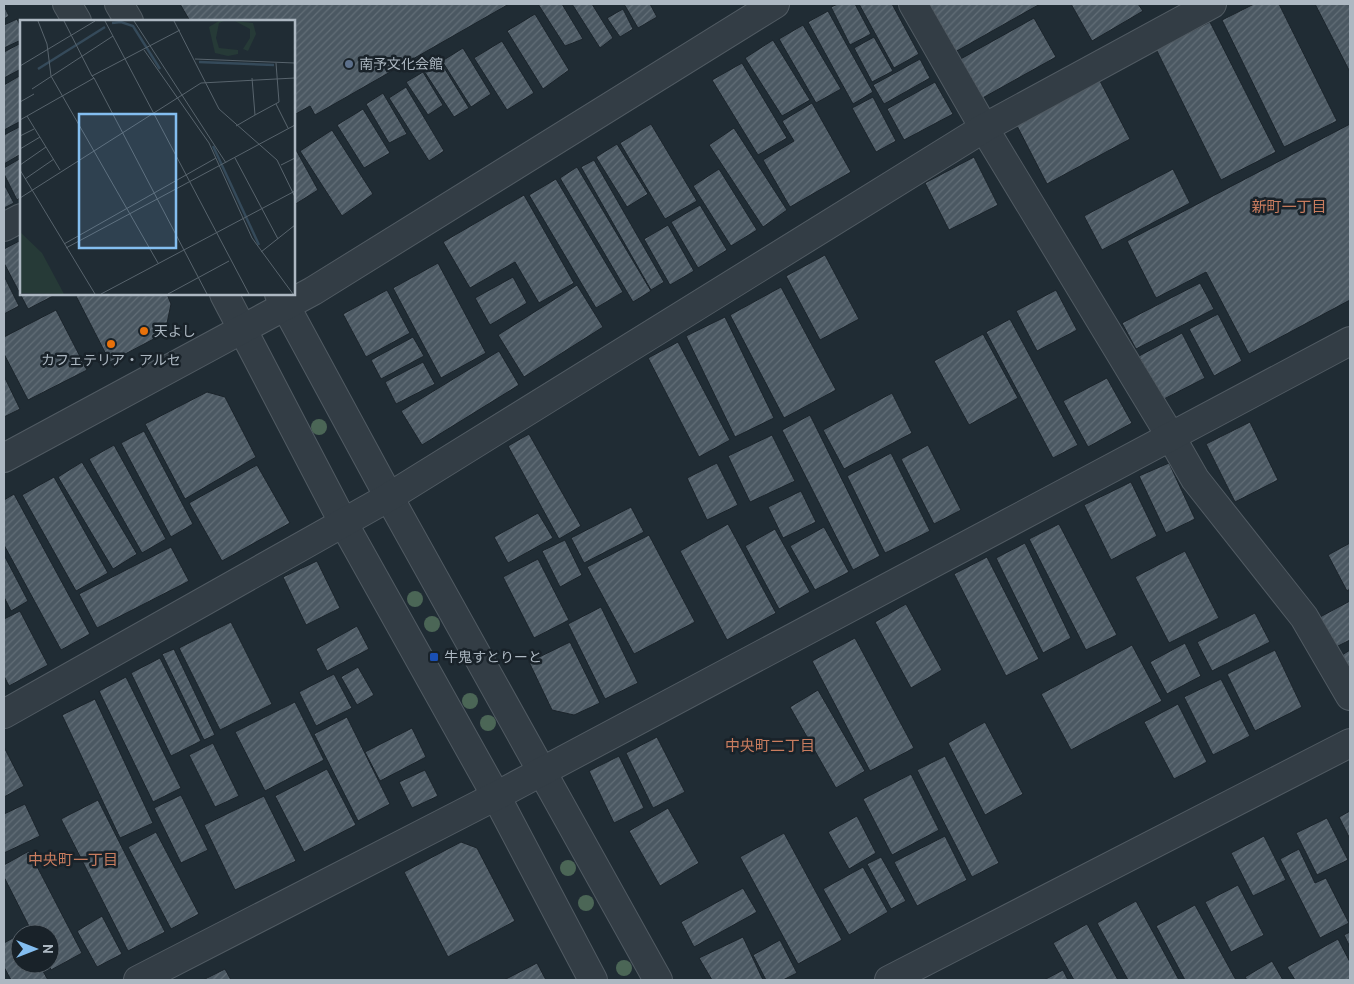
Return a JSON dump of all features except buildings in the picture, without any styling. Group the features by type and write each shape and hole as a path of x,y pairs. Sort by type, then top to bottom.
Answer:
{"street":[{"path":"68,4 76,20"},
{"path":"120,4 128,20"},
{"path":"295,292 775,4"},
{"path":"913,4 984,128 1171,437 1195,480 1304,617 1350,696"},
{"path":"4,714 344,524 984,128 1212,4"},
{"path":"4,227 20,219"},
{"path":"225,295 344,524 496,796 593,980"},
{"path":"4,458 243,329 282,300 389,497 658,980"},
{"path":"138,980 496,796 1350,341"},
{"path":"889,980 1350,743"}],"place":[{"name":"南予文化会館","path":"349,64"},
{"name":"天よし","path":"144,331"},
{"name":"カフェテリア・アルセ","path":"111,344"},
{"name":"牛鬼すとりーと","path":"434,657"}],"district":[{"name":"新町一丁目","path":"1289,207"},
{"name":"中央町二丁目","path":"770,746"},
{"name":"中央町一丁目","path":"73,860"}]}
